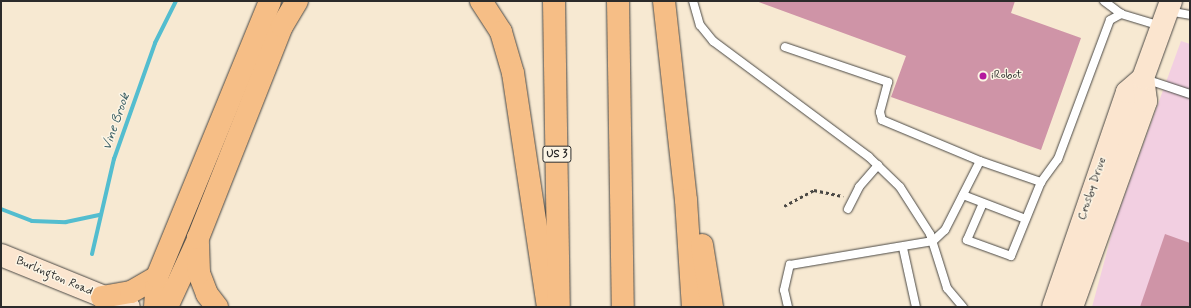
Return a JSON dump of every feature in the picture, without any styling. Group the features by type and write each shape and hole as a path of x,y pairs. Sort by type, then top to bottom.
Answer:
{"highway":[{"path":"155,307 157,277 270,1"},
{"path":"167,307 198,238 282,26 297,1"},
{"path":"481,1 501,32 513,73 548,307"},
{"name":"US 3","path":"554,1 559,307"},
{"path":"618,1 623,307"},
{"path":"664,1 686,200 693,307"},
{"path":"686,200 700,232 712,307"},
{"path":"198,238 199,273 207,294 218,307"},
{"path":"102,297 131,292 157,277"}],"main road":[{"name":"Crosby Drive","path":"1072,307 1146,101 1143,78 1167,13"},
{"name":"Crosby Drive","path":"1053,307 1126,92 1143,78"},
{"name":"Burlington Road","path":"1,255 129,307"}],"lane":[{"path":"693,1 700,25 712,41 878,165 911,200 933,241 947,288 963,307"},
{"path":"1104,1 1121,14"},
{"path":"983,203 967,240 1011,256 1041,182 1058,159 1110,20 1121,14 1167,13 1190,16"},
{"path":"785,47 888,82 880,112 882,120 980,161 1041,182"},
{"path":"1143,78 1190,94"},
{"path":"788,307 784,290 790,265 903,248 933,241 945,230 980,161"},
{"path":"848,209 854,198 878,165"},
{"path":"963,195 1026,219"},
{"path":"903,248 916,307"}],"path":[{"path":"784,206 814,190 854,198"}],"shaded area":[{"path":"1181,41 1190,44 1190,307 1092,307 1115,222"}],"building":[{"name":"iRobot","path":"756,1 1015,1 1011,13 1081,38 1041,150 891,97 906,56"},
{"path":"1165,234 1190,243 1190,307 1140,307"}],"waterway":[{"name":"Vine Brook","path":"92,254 114,159 155,43 176,1"},
{"path":"1,209 32,221 66,222 100,215"}],"place":[{"name":"iRobot","path":"983,76"}]}
